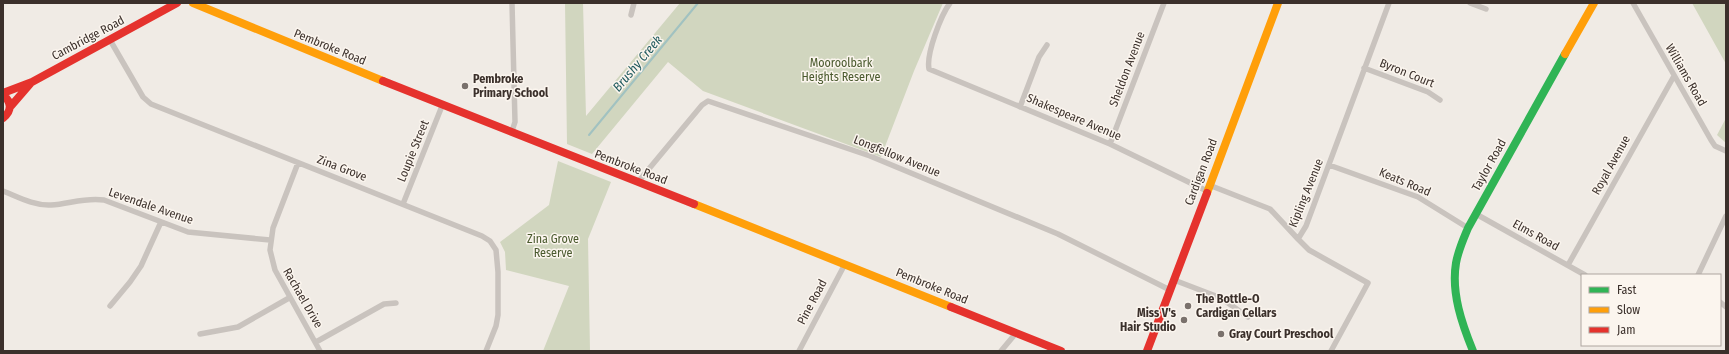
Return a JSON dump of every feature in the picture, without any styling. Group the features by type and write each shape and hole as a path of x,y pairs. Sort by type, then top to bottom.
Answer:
{"street":[{"name":"Cambridge Road","path":"3,94 32,82 177,3"},
{"name":"Pembroke Road","path":"193,3 442,106 512,131 1061,351"},
{"path":"512,3 515,122 512,131"},
{"path":"631,14 634,3"},
{"name":"Shakespeare Avenue","path":"950,3 945,12 930,54 928,63 929,69 1110,144 1208,188 1270,209 1298,239"},
{"name":"Sheldon Avenue","path":"1110,144 1164,3"},
{"name":"Cardigan Road","path":"1147,350 1278,3"},
{"name":"Kipling Avenue","path":"1331,351 1368,283 1309,250 1298,239 1306,226 1389,3"},
{"path":"1470,3 1486,9"},
{"name":"Taylor Road","path":"1473,351 1461,320 1456,294 1455,269 1460,248 1468,228 1594,3"},
{"name":"Williams Road","path":"1633,3 1711,140 1715,146 1726,151"},
{"name":"Zina Grove","path":"110,40 143,98 151,104 482,236 496,250 498,272 498,315 496,326 486,351"},
{"path":"1020,107 1039,57 1047,45"},
{"name":"Byron Court","path":"1364,68 1428,92 1440,100"},
{"name":"Royal Avenue","path":"1568,265 1674,76"},
{"name":"Cambridge Road","path":"3,118 8,113 10,106 32,82"},
{"path":"3,94 7,98 10,106"},
{"name":"Longfellow Avenue","path":"638,182 702,105 708,101 870,156 1058,234 1170,290"},
{"name":"Loupie Street","path":"403,204 442,106"},
{"name":"Rachael Drive","path":"298,163 273,228 270,240 272,260 275,270 289,298 320,351"},
{"name":"Keats Road","path":"1329,165 1418,197 1468,228"},
{"name":"Levendale Avenue","path":"3,191 39,205 51,205 93,198 104,200 188,232 270,240"},
{"name":"Elms Road","path":"1476,214 1584,274"},
{"path":"1698,274 1726,216"},
{"path":"110,306 141,266 161,222"},
{"name":"Pine Road","path":"799,351 845,264"},
{"path":"1174,280 1221,298 1248,317"},
{"path":"200,334 238,327 289,298"},
{"path":"316,342 384,304 396,303"},
{"path":"1001,351 1016,333"}],"green space":[{"name":"Mooroolbark Heights Reserve","path":"565,3 583,3 586,116 680,3 943,3 914,71 881,157 703,91 668,62 592,154 567,144"},
{"path":"1692,3 1726,3 1726,64"},
{"path":"1726,118 1726,143 1717,135"},
{"name":"Zina Grove Reserve","path":"558,161 611,182 588,239 590,351 543,351 569,286 506,270 505,252 500,242 549,205"}],"waterway":[{"name":"Brushy Creek","path":"589,135 698,3"}],"traffic: fast":[{"path":"1473,351 1461,319 1456,297 1455,274 1459,250 1468,228 1565,54"}],"traffic: slow":[{"path":"193,3 383,81"},
{"path":"1207,193 1278,3"},
{"path":"1565,54 1594,3"},
{"path":"694,204 951,307"}],"traffic: jam":[{"path":"3,93 32,82 177,3"},
{"path":"383,81 694,204"},
{"path":"11,106 30,84"},
{"path":"3,95 10,106 8,112 3,118"},
{"path":"1147,351 1207,193"},
{"path":"951,307 1061,351"}],"place":[{"name":"Pembroke Primary School","path":"465,86"},
{"name":"The Bottle-O Cardigan Cellars","path":"1188,306"},
{"name":"Miss V's Hair Studio","path":"1184,320"},
{"name":"Gray Court Preschool","path":"1221,334"}]}
